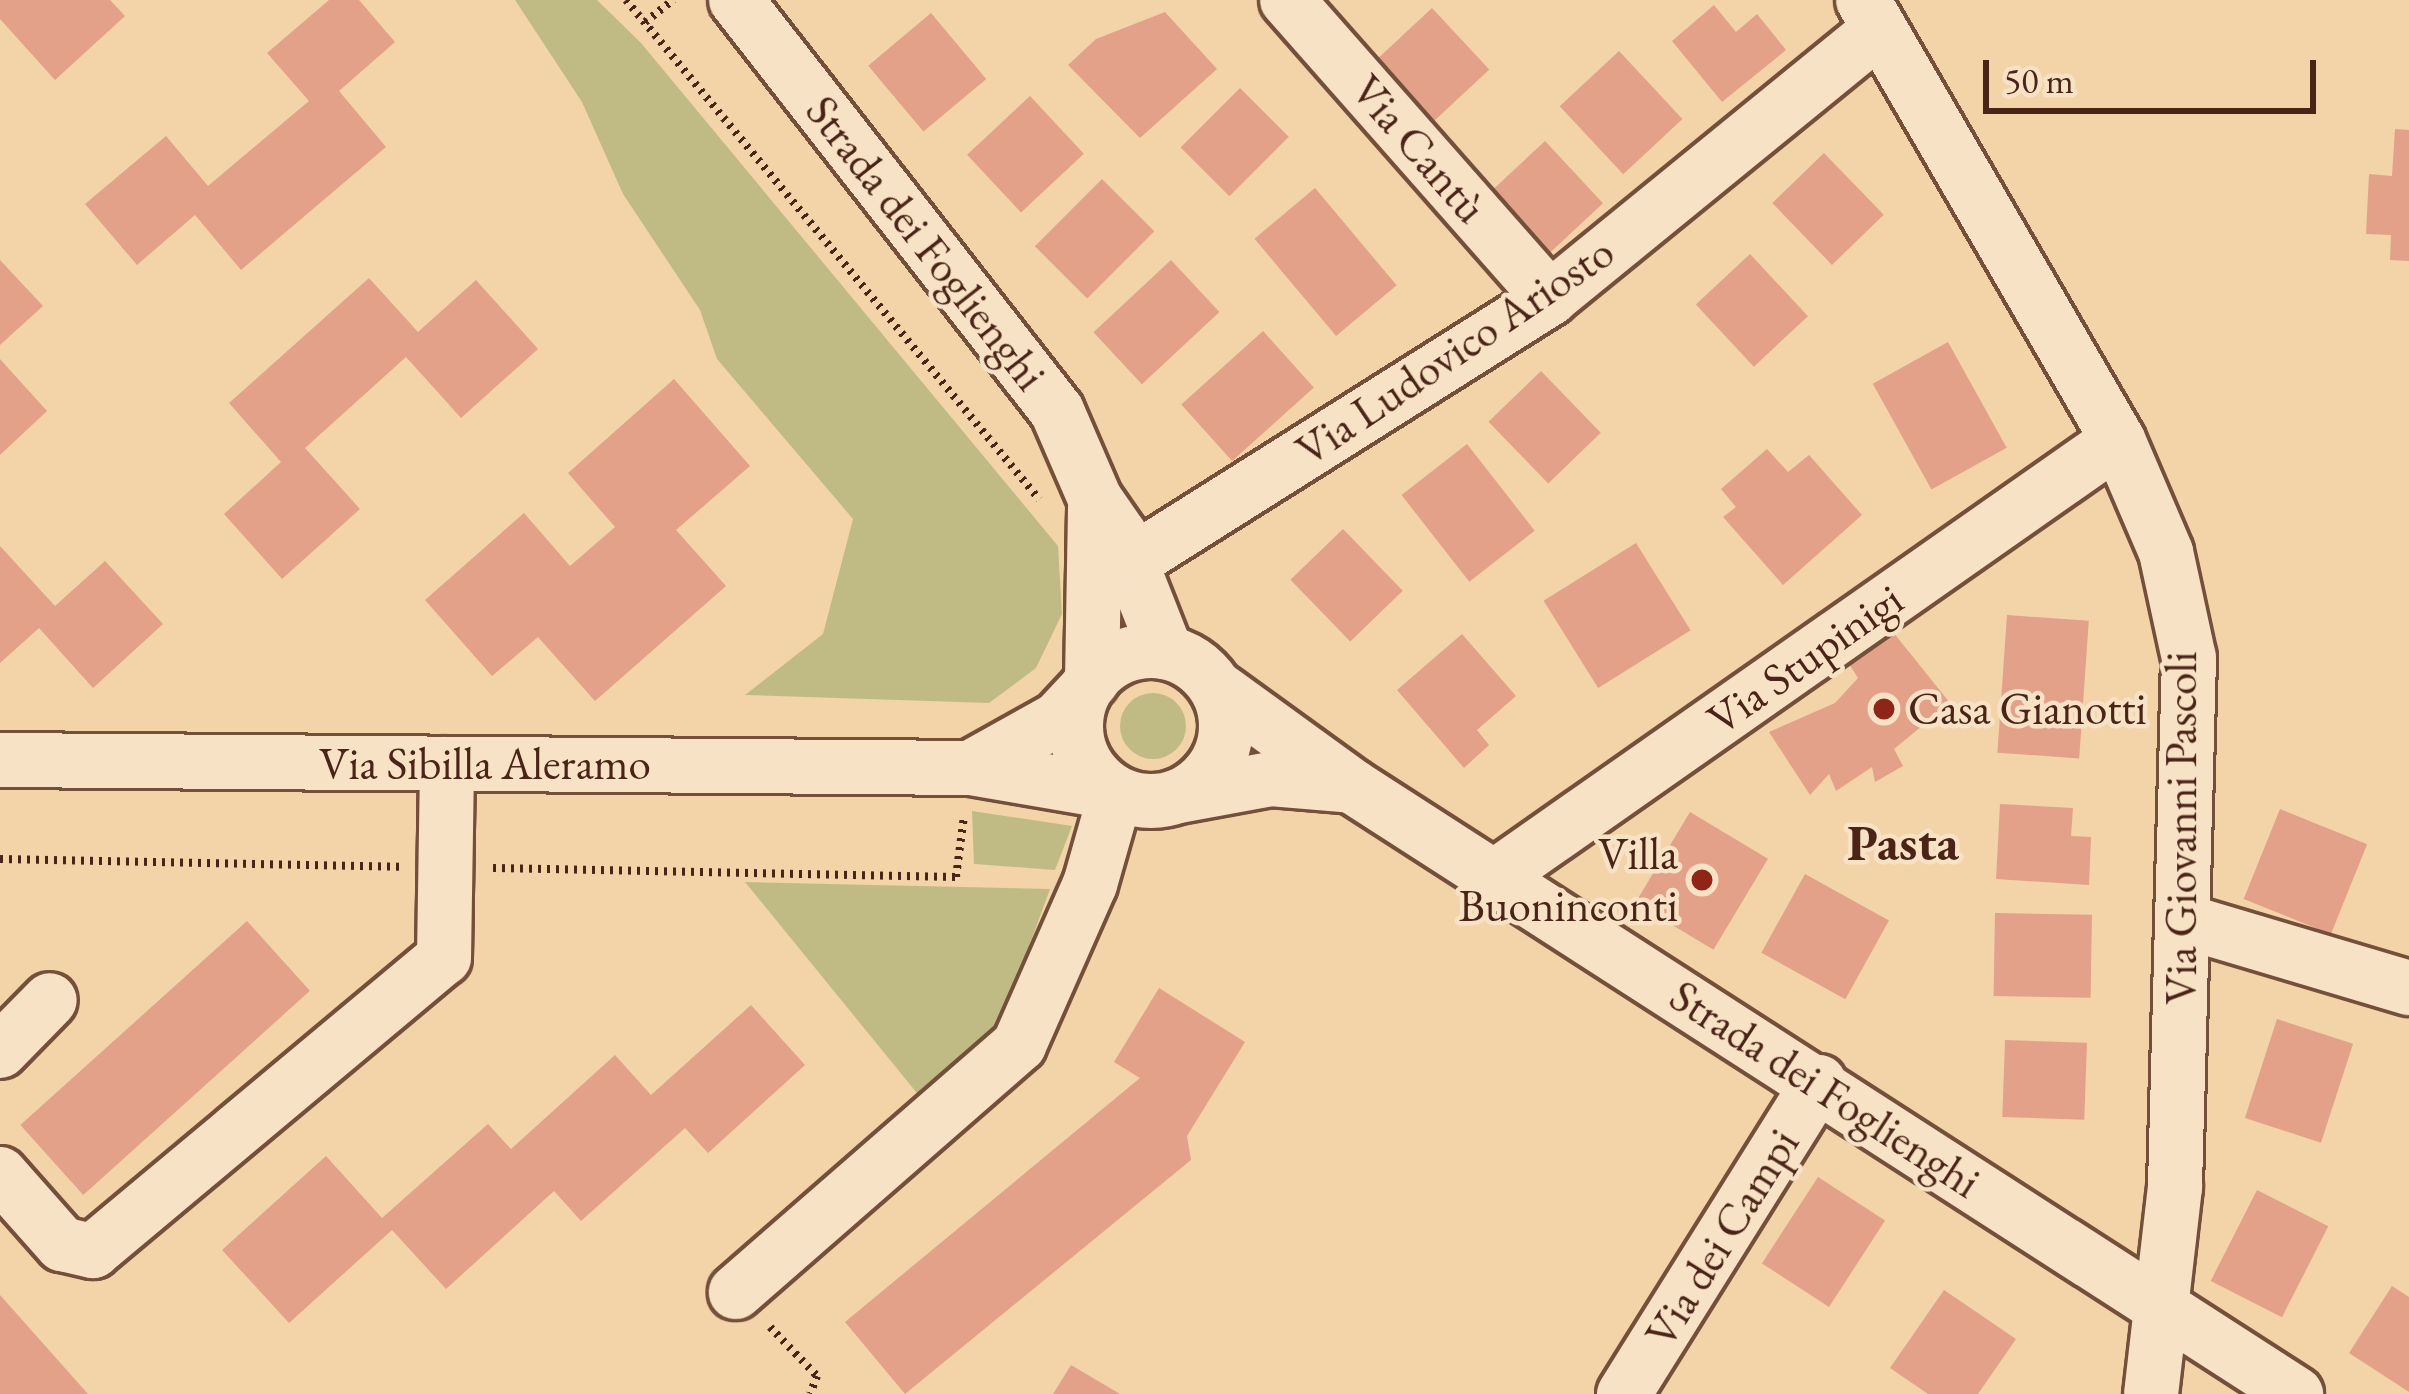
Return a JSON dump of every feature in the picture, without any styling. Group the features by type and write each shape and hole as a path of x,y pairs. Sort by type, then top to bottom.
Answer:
{"street":[{"name":"Strada dei Foglienghi","path":"736,0 1058,411 1074,508 1088,686 1078,744 1116,793 1153,802 1271,779 1352,786"},
{"name":"Via Cantù","path":"1287,0 1550,298"},
{"name":"Via Ludovico Ariosto","path":"1130,562 1550,298 1871,15"},
{"name":"Via Giovanni Pascoli","path":"1871,15 2118,440 2166,552 2188,658 2175,1187 2157,1303 2151,1394"},
{"name":"Via Stupinigi","path":"1493,878 2118,440"},
{"name":"Strada dei Foglienghi","path":"1074,508 1130,562 1166,652 1194,664 1221,691 1352,786 1819,1082 2296,1394"},
{"path":"1088,686 1118,658 1166,652"},
{"name":"Via Sibilla Aleramo","path":"970,768 1058,719 1088,686"},
{"path":"1179,796 1210,773 1224,747 1221,691"},
{"name":"Via Sibilla Aleramo","path":"0,760 970,768 1116,793"},
{"path":"0,1174 62,1244 93,1251 444,958 447,764"},
{"path":"736,1292 1019,1045 1090,884 1116,793"},
{"path":"2184,921 2409,988"},
{"path":"0,1051 50,1000"},
{"name":"Via dei Campi","path":"1624,1394 1819,1082"}],"path":[{"path":"626,0 1074,508"},
{"path":"645,22 673,0"},
{"path":"0,859 956,877 970,768"},
{"path":"736,1292 818,1376 810,1394"}],"shaded area":[{"path":"515,0 597,0 641,43 1058,546 1062,614 1036,668 989,703 745,695 823,634 853,519 717,359 700,310 623,194 582,102"},
{"path":"1153,693 1177,702 1186,726 1177,750 1153,759 1129,750 1120,726 1129,702"},
{"path":"972,811 1072,826 1055,870 974,864"},
{"path":"745,882 1050,889 996,1036 921,1098"}],"building":[{"path":"0,0 110,0 125,16 55,80 0,19"},
{"path":"329,0 359,0 395,42 339,91 386,147 241,270 195,215 137,265 85,204 166,136 208,186 309,101 267,53"},
{"path":"1714,5 1736,32 1757,14 1786,50 1722,102 1672,41"},
{"path":"1432,8 1489,69 1430,125 1373,63"},
{"path":"1165,12 1217,69 1140,138 1068,65 1096,39"},
{"path":"931,13 986,79 923,132 868,66"},
{"path":"1619,51 1682,119 1623,174 1560,106"},
{"path":"1240,88 1289,137 1229,196 1181,147"},
{"path":"1030,96 1084,154 1021,212 967,155"},
{"path":"2395,129 2409,130 2409,261 2390,260 2391,235 2366,234 2369,174 2392,176"},
{"path":"1545,141 1603,203 1550,253 1492,191"},
{"path":"1824,153 1884,215 1832,265 1772,203"},
{"path":"1102,179 1154,231 1087,299 1035,246"},
{"path":"1315,188 1397,285 1336,336 1254,239"},
{"path":"1750,254 1808,316 1754,367 1696,304"},
{"path":"0,260 43,306 0,345"},
{"path":"1171,260 1219,312 1142,384 1093,332"},
{"path":"369,278 418,332 476,280 538,349 461,418 406,357 305,448 360,509 282,579 224,514 281,462 229,403"},
{"path":"1263,331 1314,387 1232,461 1181,405"},
{"path":"1948,342 2007,448 1931,490 1873,384"},
{"path":"0,359 47,411 0,455"},
{"path":"1541,371 1601,433 1548,484 1488,422"},
{"path":"674,379 750,466 676,530 726,586 595,701 538,637 492,676 425,600 524,513 570,566 615,527 568,473"},
{"path":"1467,444 1535,531 1469,582 1402,495"},
{"path":"1767,449 1788,472 1809,455 1862,515 1783,585 1723,517 1736,507 1721,489"},
{"path":"1343,529 1403,591 1350,642 1290,580"},
{"path":"1636,543 1691,630 1598,688 1544,601"},
{"path":"0,546 55,606 105,561 163,624 93,688 39,628 0,663"},
{"path":"2007,615 2089,621 2079,758 1997,753"},
{"name":"Casa Gianotti","path":"1893,632 1950,703 1894,749 1903,766 1875,782 1872,767 1836,791 1829,774 1810,795 1769,732 1835,703 1858,678 1849,664"},
{"path":"1462,634 1516,696 1477,730 1489,745 1464,768 1397,690"},
{"path":"2000,804 2073,808 2071,836 2091,837 2089,885 1996,879"},
{"path":"2280,809 2367,844 2331,934 2244,899"},
{"name":"Villa Buoninconti","path":"1690,812 1768,859 1713,950 1635,903"},
{"path":"1805,874 1889,921 1845,999 1761,953"},
{"path":"1995,913 2092,915 2091,998 1994,996"},
{"path":"247,921 310,991 83,1195 20,1125"},
{"path":"1159,988 1245,1042 1187,1136 1191,1160 905,1394 845,1322 1140,1078 1114,1062"},
{"path":"751,1005 805,1065 708,1153 685,1128 581,1221 554,1191 446,1289 392,1230 289,1323 222,1250 326,1156 382,1218 488,1124 511,1149 615,1055 651,1095"},
{"path":"2277,1019 2353,1044 2321,1143 2245,1118"},
{"path":"2005,1040 2087,1043 2084,1120 2002,1117"},
{"path":"1818,1177 1885,1221 1829,1307 1762,1263"},
{"path":"2257,1190 2328,1226 2282,1317 2211,1281"},
{"path":"2392,1286 2409,1297 2409,1392 2349,1353"},
{"path":"1944,1290 2016,1339 1978,1394 1928,1394 1890,1368"},
{"path":"0,1295 88,1394 0,1394"},
{"path":"1071,1365 1120,1394 1053,1394"}],"place":[{"name":"Casa Gianotti","path":"1884,709"},
{"name":"Villa Buoninconti","path":"1702,880"}],"district":[{"name":"Pasta","path":"1903,842"}]}
